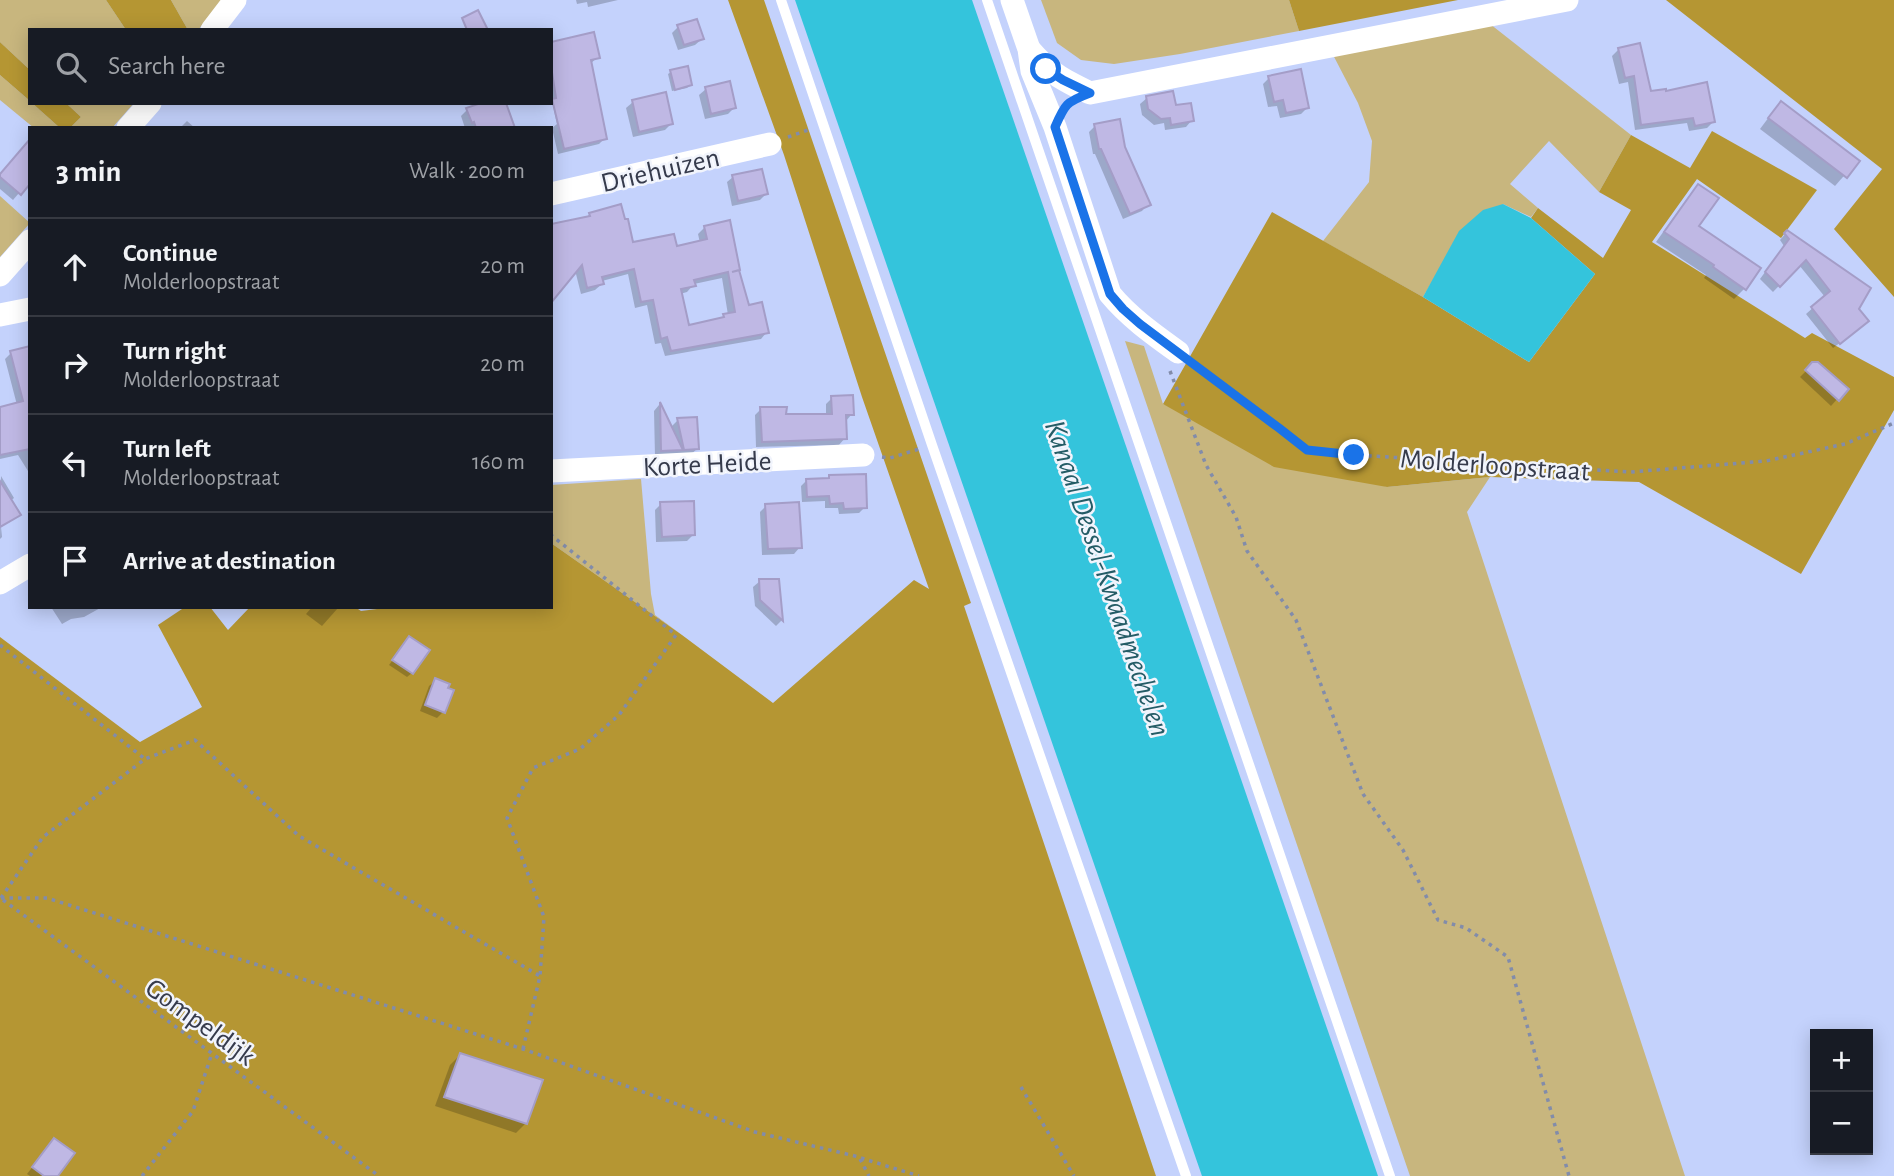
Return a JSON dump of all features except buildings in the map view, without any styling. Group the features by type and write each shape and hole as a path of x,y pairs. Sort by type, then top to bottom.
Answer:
{"street":[{"path":"214,28 235,0"},
{"path":"1012,0 1029,49 1032,71 1055,127 1110,294 1123,309 1178,352"},
{"path":"1055,127 1062,109 1072,100 1090,93 1567,0"},
{"path":"1029,49 1046,69 1090,93"},
{"path":"130,126 148,105"},
{"name":"Driehuizen","path":"553,194 770,144"},
{"path":"0,275 28,243"},
{"path":"0,315 28,309"},
{"name":"Korte Heide","path":"553,471 863,455"},
{"path":"0,583 28,566"}],"lane":[{"path":"781,0 932,445 1186,1176"},
{"path":"987,0 1390,1176"}],"path":[{"path":"770,144 824,124"},
{"path":"1157,337 1206,465 1236,517 1247,551 1296,620 1363,794 1403,850 1438,920 1466,928 1508,957 1569,1176"},
{"name":"Molderloopstraat","path":"1178,352 1307,450 1331,453 1631,472 1766,461 1845,444 1894,423"},
{"path":"863,455 890,458 932,445"},
{"path":"523,1049 540,976 544,917 507,818 533,768 580,749 619,715 676,635 553,537"},
{"path":"0,645 145,759"},
{"path":"1,898 43,837 145,759 195,740 299,836 540,976"},
{"path":"1,898 47,898 523,1049 755,1132 859,1157 919,1176"},
{"name":"Gompeldijk","path":"1,898 379,1176"},
{"path":"142,1176 193,1111 212,1054"},
{"path":"1021,1087 1074,1176"},
{"path":"859,1157 869,1176"}],"shaded area":[{"path":"0,0 106,0 125,28 28,28 28,68 0,42"},
{"path":"106,0 171,0 187,28 125,28"},
{"path":"171,0 222,0 200,28 187,28"},
{"path":"728,0 764,0 971,603 964,606 1156,1176 0,1176 0,637 140,742 202,707 158,625 182,609 212,609 228,630 248,609 553,609 553,544 773,703 914,580 929,589 862,397 784,155"},
{"path":"1041,0 1289,0 1299,31 1114,64 1081,60 1057,43"},
{"path":"1289,0 1458,0 1299,31"},
{"path":"1666,0 1894,0 1894,297 1834,229 1882,169"},
{"path":"1485,20 1631,135 1599,192 1549,141 1510,184 1538,208 1531,217 1503,204 1440,268 1423,297 1323,241 1369,182 1372,141 1358,103 1331,51"},
{"path":"0,42 28,68 28,99 0,75"},
{"path":"0,75 28,99 28,105 34,105 58,126 32,126 0,100"},
{"path":"34,105 68,105 81,117 72,126 58,126"},
{"path":"68,105 132,105 114,126 72,126 81,117"},
{"path":"1712,131 1817,190 1781,238 1697,179 1652,242 1805,338 1812,333 1894,377 1894,410 1801,574 1639,482 1490,477 1387,487 1274,467 1163,404 1272,212 1423,297 1529,362 1595,274 1531,218 1538,208 1603,258 1631,210 1599,192 1631,135 1690,168"},
{"path":"0,196 28,221 28,225 0,257"},
{"path":"1125,341 1144,346 1163,404 1387,487 1490,477 1467,512 1685,1176 1410,1176"},
{"path":"641,479 655,615 682,635 553,544 553,485"}],"water":[{"name":"Kanaal Dessel-Kwaadmechelen","path":"795,0 972,0 1378,1176 1202,1176"},
{"path":"1503,204 1531,218 1595,274 1529,362 1423,297 1459,231 1483,210"}],"route":[{"path":"1046,69 1090,93 1072,100 1062,109 1055,127 1110,294 1140,324 1307,450 1354,455"}]}
